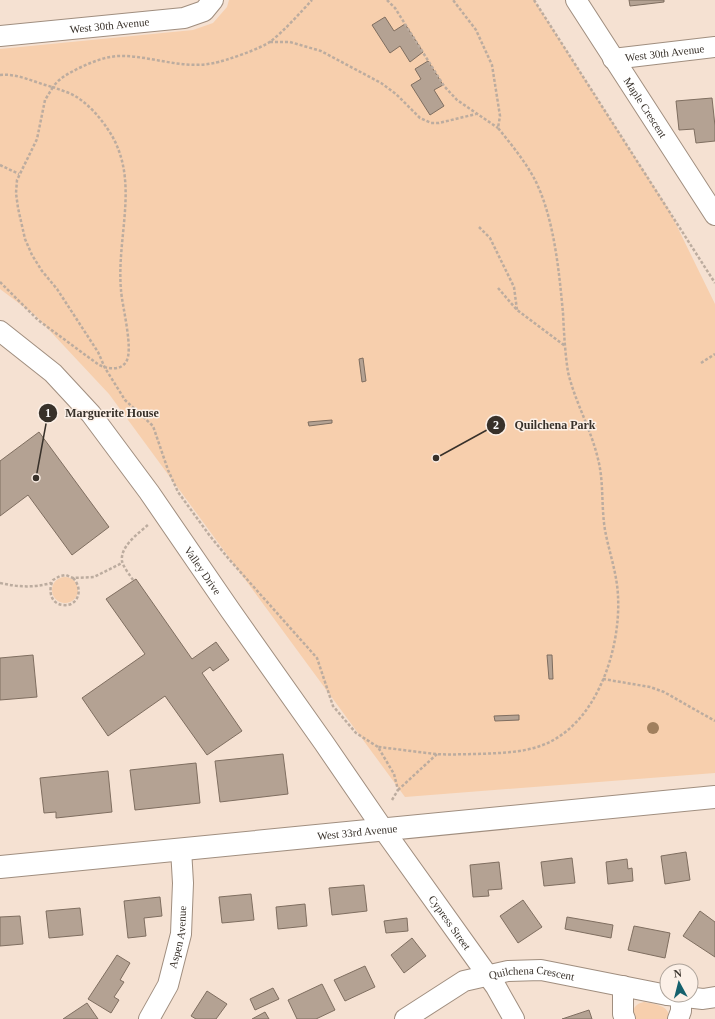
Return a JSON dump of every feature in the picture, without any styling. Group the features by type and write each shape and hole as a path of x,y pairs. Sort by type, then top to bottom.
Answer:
{"street":[{"name":"West 30th Avenue","path":"0,36 184,18 204,11 212,0"},
{"name":"Maple Crescent","path":"576,0 715,215"},
{"name":"West 30th Avenue","path":"613,59 715,47"},
{"name":"Valley Drive","path":"0,331 53,373 91,414 149,492 324,743 382,829"},
{"name":"West 33rd Avenue","path":"0,867 715,797"},
{"name":"Cypress Street","path":"382,829 496,988 514,1019"},
{"name":"Aspen Avenue","path":"149,1019 168,985 181,934 183,876 181,849"},
{"name":"Quilchena Crescent","path":"405,1019 464,981 505,971 541,970 659,993"},
{"path":"623,986 623,1014 625,1019"},
{"name":"Quilchena Crescent","path":"699,999 715,997"},
{"path":"676,1003 681,1011 678,1019"}],"path":[{"path":"270,42 312,0"},
{"path":"386,0 395,8 444,86 457,100 498,128 525,162 543,197 557,261 568,371 574,395 598,459 603,492 605,530 618,593 618,620 616,637 604,679 590,704 564,734 555,740 528,750 513,752 438,754 378,747 356,733 333,706 317,658 228,558 178,492 168,470 153,426 125,400 105,368 98,352 57,289 42,271 32,255 25,239 16,193 19,174 32,152 33,146 37,139 45,100 53,87 61,78 83,66 108,58 134,57 197,66 228,59 270,42 290,42 321,51 381,83 396,94 420,118 431,123 439,123 476,114"},
{"path":"453,0 476,30 492,65 500,116 498,128"},
{"path":"534,0 715,283"},
{"path":"0,75 6,74 18,77 53,87 75,96 94,112 114,138 122,157 126,176 126,196 121,247 120,289 129,346 127,361 122,366 115,369 105,368 99,365 38,320 0,282"},
{"path":"0,164 19,174"},
{"path":"480,227 490,238 514,287 517,310"},
{"path":"498,288 517,310 565,346"},
{"path":"700,363 715,354"},
{"path":"133,580 122,563 123,554 134,538 149,523"},
{"path":"73,578 94,577 122,563"},
{"path":"66,575 73,578 79,587 77,599 70,604 63,605 56,602 51,597 50,591 53,580 60,576 66,575"},
{"path":"0,583 16,587 24,587 40,586 52,583"},
{"path":"604,679 650,687 664,692 715,721"},
{"path":"378,747 394,774 398,790"},
{"path":"392,800 398,790 438,754"}],"shaded area":[{"path":"229,0 534,0 669,210 715,304 715,773 405,797 109,394 36,316 0,289 0,49 193,30 213,23 227,7"},
{"path":"65,577 74,581 78,590 74,599 65,603 56,599 52,590 56,581"},
{"path":"644,1002 665,1008 668,1014 668,1019 634,1019 634,1008 638,1004"}],"building":[{"path":"629,0 664,0 664,2 630,6"},
{"path":"385,17 394,31 405,24 423,52 410,62 400,46 390,53 372,25"},
{"path":"428,61 443,85 434,90 444,106 430,115 411,85 421,79 415,69"},
{"path":"712,98 715,141 696,143 694,129 679,130 676,101"},
{"path":"363,358 366,381 362,382 359,359"},
{"path":"332,420 332,423 309,426 308,422"},
{"path":"39,432 109,527 72,555 28,495 0,516 0,461"},
{"path":"136,579 192,659 216,642 229,660 213,671 210,667 202,673 242,731 207,755 165,696 108,736 82,698 145,654 106,599"},
{"path":"33,655 37,697 0,700 0,658"},
{"path":"547,655 552,655 553,679 549,679"},
{"path":"519,715 519,720 495,721 494,716"},
{"path":"283,754 288,794 220,802 215,761"},
{"path":"196,763 200,803 135,810 130,770"},
{"path":"108,771 112,812 56,818 56,812 44,813 40,778"},
{"path":"686,852 690,880 665,884 661,856"},
{"path":"572,858 575,883 544,886 541,862"},
{"path":"627,859 628,869 632,868 633,881 608,884 606,862"},
{"path":"499,862 502,889 488,890 489,896 473,897 470,865"},
{"path":"364,885 367,911 332,915 329,888"},
{"path":"251,894 254,920 222,923 219,897"},
{"path":"160,897 162,916 144,918 146,936 128,938 124,901"},
{"path":"523,900 542,927 518,943 500,916"},
{"path":"305,904 307,926 278,929 276,907"},
{"path":"80,908 83,935 49,938 46,911"},
{"path":"700,911 715,922 715,957 683,936"},
{"path":"20,916 23,944 0,946 0,917"},
{"path":"567,917 613,925 611,938 565,929"},
{"path":"407,918 408,931 386,933 384,921"},
{"path":"634,926 670,933 665,958 628,950"},
{"path":"412,938 426,956 404,973 391,955"},
{"path":"117,955 130,963 120,980 124,982 114,997 119,1000 111,1013 88,999"},
{"path":"365,966 375,987 345,1001 334,980"},
{"path":"322,984 335,1010 316,1019 297,1019 288,1000"},
{"path":"273,988 279,999 255,1010 250,999"},
{"path":"207,991 227,1004 216,1019 196,1019 191,1016"},
{"path":"87,1003 98,1019 63,1019"},
{"path":"589,1010 592,1019 562,1019"},
{"path":"265,1012 269,1019 252,1019"}],"place":[{"name":"Quilchena Park","path":"436,458"},
{"name":"Marguerite House","path":"36,478"}]}
